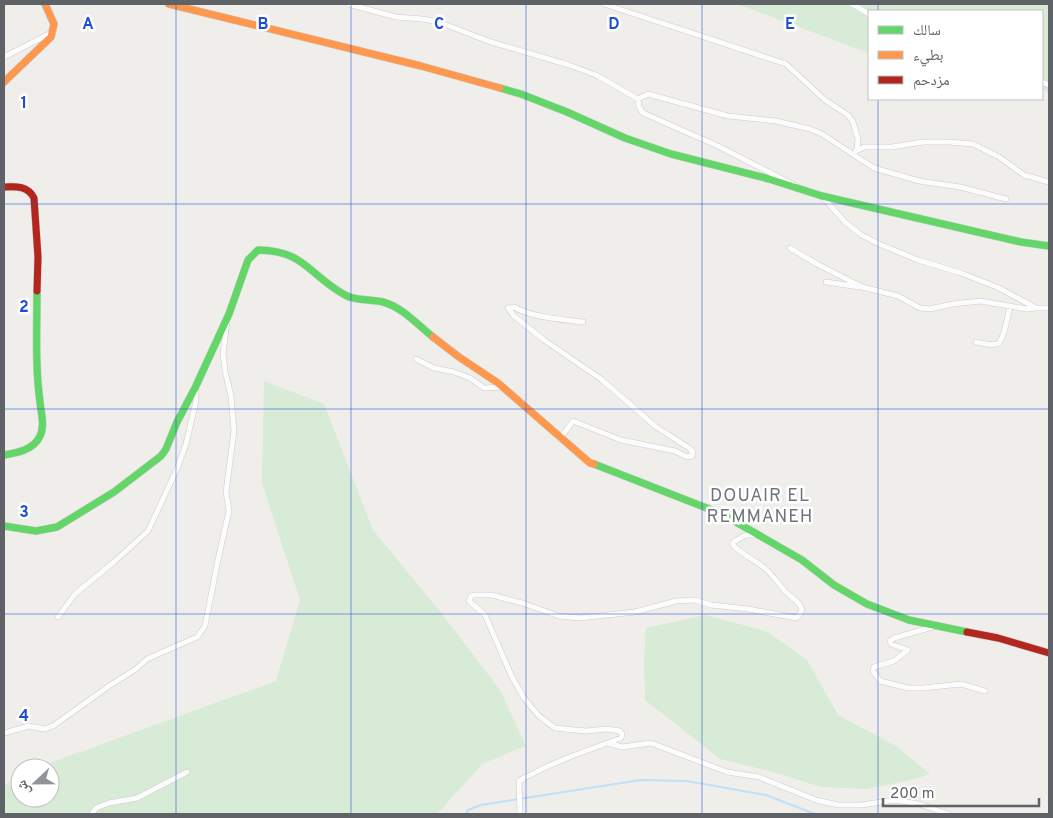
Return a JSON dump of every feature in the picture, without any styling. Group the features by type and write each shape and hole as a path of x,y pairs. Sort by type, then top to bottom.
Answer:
{"street":[{"path":"4,82 51,37 54,24 45,4"},
{"path":"169,4 232,21 334,44 521,94 625,138 671,154 744,172 822,196 1021,242 1049,246"},
{"path":"348,4 396,17 439,22 488,42 569,65 596,75 638,99"},
{"path":"604,4 786,64 825,100 848,115 854,122 854,130 858,139 855,152"},
{"path":"852,4 868,13"},
{"path":"4,57 53,32"},
{"path":"638,99 648,94 728,116 776,121 810,129 855,152 874,168 919,181 960,187 1006,199"},
{"path":"638,99 639,107 643,113 718,146 799,188"},
{"path":"855,152 864,148 892,147 923,142 973,144 999,156 1024,175 1049,182"},
{"path":"4,187 14,186 30,189 34,198 38,257 36,375 43,424 40,436 35,443 21,452 4,455"},
{"path":"822,196 845,222 860,234 879,244 918,260 961,273 999,288 1036,308"},
{"path":"790,248 816,264 862,287"},
{"path":"4,526 36,531 57,527 123,486 161,456 196,388 229,314 248,260 258,250 275,250 293,256 346,296 383,302 396,308 502,387 590,463 722,514 802,560 834,585 868,604 909,620 998,638 1049,653"},
{"path":"826,282 862,287 898,296 920,308 928,309 970,301 1027,309 1049,308"},
{"path":"976,342 994,345 1000,342 1010,306"},
{"path":"560,439 572,422 621,440 675,451 687,457 692,456 693,452 655,426 601,379 544,340 514,316 508,308 514,307 523,312 540,316 583,322"},
{"path":"4,733 29,726 44,729 52,726 136,669 147,659 197,637 205,626 229,511 226,492 234,431 231,396 223,353 229,314"},
{"path":"416,360 434,368 470,378 484,388 502,387"},
{"path":"58,616 75,594 148,531 177,469 186,444 196,401 196,388"},
{"path":"520,814 519,781 525,776 621,738 622,734 620,731 607,729 586,731 555,728 539,716 524,698 512,677 485,615 469,601 471,596 492,595 559,616 580,618 635,612 676,601 695,600 711,605 748,609 796,618 802,610 801,605 764,567 734,545 733,542 746,535 761,535"},
{"path":"937,626 890,641 891,644 908,650 894,661 874,667 873,671 876,676 880,681 908,688 961,684 985,691"},
{"path":"608,743 622,747 651,743 727,772 760,777 816,800 838,805 862,805 895,800 919,804 948,814"},
{"path":"92,814 96,808 116,801 137,798 187,772"}],"green space":[{"path":"737,4 1049,4 1049,93 1043,90 1043,10 868,10 868,53"},
{"path":"264,381 324,404 373,530 442,614 500,690 526,746 482,764 437,814 4,814 4,785 10,782 10,808 60,808 60,759 276,681 300,600 262,483"},
{"path":"705,615 766,631 807,660 838,715 896,746 930,774 911,780 866,789 821,787 773,772 720,759 645,700 644,661 646,628"}],"waterway":[{"path":"466,814 468,810 481,805 640,780 687,781 766,795 815,814"}],"traffic: fast":[{"path":"500,88 521,94 625,138 671,154 769,179 822,196 1021,242 1049,246"},
{"path":"4,526 36,531 57,527 114,492 161,456 229,314 248,260 258,250 274,251 297,259 333,288 349,297 390,304 403,312 433,337"},
{"path":"4,455 19,452 34,445 40,436 42,428 38,388 37,291"},
{"path":"594,464 722,514 802,560 834,585 867,604 909,620 967,632"}],"traffic: slow":[{"path":"4,82 51,37 54,24 45,4"},
{"path":"169,4 421,66 500,88"},
{"path":"433,337 498,383 590,463 594,464"}],"traffic: jam":[{"path":"4,187 25,189 34,198 38,257 37,291"},
{"path":"967,632 998,638 1049,653"}],"district":[{"name":"DOUAIR EL REMMANEH","path":"760,506"}]}
